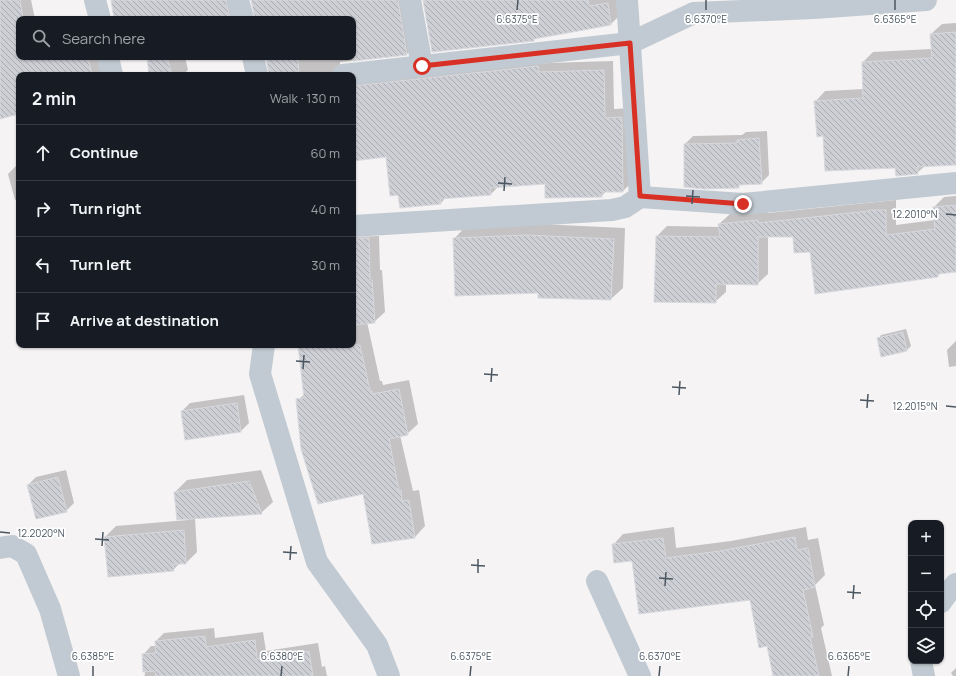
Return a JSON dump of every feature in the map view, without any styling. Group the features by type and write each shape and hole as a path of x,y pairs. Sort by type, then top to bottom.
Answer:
{"street":[{"path":"95,0 99,16"},
{"path":"238,0 242,16"},
{"path":"410,0 422,66"},
{"path":"627,0 640,196"},
{"path":"356,74 630,43 694,12 814,8 926,0"},
{"path":"109,60 111,72"},
{"path":"254,60 256,72"},
{"path":"356,226 612,210 626,207 640,196 743,204 956,184"},
{"path":"264,348 260,374 317,562 376,645 389,676"},
{"path":"0,548 12,546 26,554 50,609 69,676"},
{"path":"597,581 640,676"},
{"path":"944,598 956,584"},
{"path":"922,664 924,676"}],"building":[{"path":"0,0 20,0 23,16 16,16 16,60 89,60 91,72 16,72 16,115 0,119"},
{"path":"111,0 226,0 229,16 114,16"},
{"path":"251,0 398,0 407,55 353,61 356,60 356,16 254,16"},
{"path":"423,0 588,0 589,6 608,3 611,25 534,39 534,41 432,52"},
{"path":"956,32 956,165 917,167 918,174 896,176 895,168 825,171 823,136 817,137 814,101 863,98 862,62 932,58 930,34"},
{"path":"147,60 168,60 171,72 149,72"},
{"path":"266,60 298,60 299,72 268,72"},
{"path":"538,66 539,72 604,70 605,118 622,117 623,192 602,192 602,197 545,198 545,184 490,188 491,195 440,199 441,204 400,208 398,195 390,196 386,157 356,161 356,86"},
{"path":"759,138 762,184 739,185 739,188 704,189 684,187 684,144 737,143 737,140"},
{"path":"956,205 956,272 938,274 938,277 815,294 810,252 794,253 793,237 758,237 758,285 716,284 716,303 654,302 656,236 720,237 718,224 758,220 758,223 869,210 886,210 886,235 935,229 933,207"},
{"path":"526,235 614,239 611,300 538,298 538,293 455,296 453,238"},
{"path":"356,238 369,238 370,280 372,280 375,323 356,325"},
{"path":"903,332 907,351 881,357 877,338"},
{"path":"356,345 360,345 370,391 372,391 372,394 399,389 408,435 389,439 399,491 401,490 402,501 409,500 415,538 372,544 363,494 318,504 301,449 296,399 304,398 298,348 356,348"},
{"path":"237,403 241,432 185,440 181,411"},
{"path":"58,477 67,512 36,519 27,485"},
{"path":"249,481 262,514 177,520 174,492"},
{"path":"184,530 186,564 173,564 174,571 108,577 104,537"},
{"path":"795,537 797,550 808,548 815,587 803,590 813,637 810,637 819,676 773,676 767,646 759,648 750,600 639,614 632,561 614,563 612,544 663,538 666,558 720,551"},
{"path":"205,636 206,647 255,640 257,659 309,651 313,676 156,676 155,671 143,672 142,654 156,653 155,641"}],"route":[{"path":"422,66 630,43 640,196 743,204"}]}
